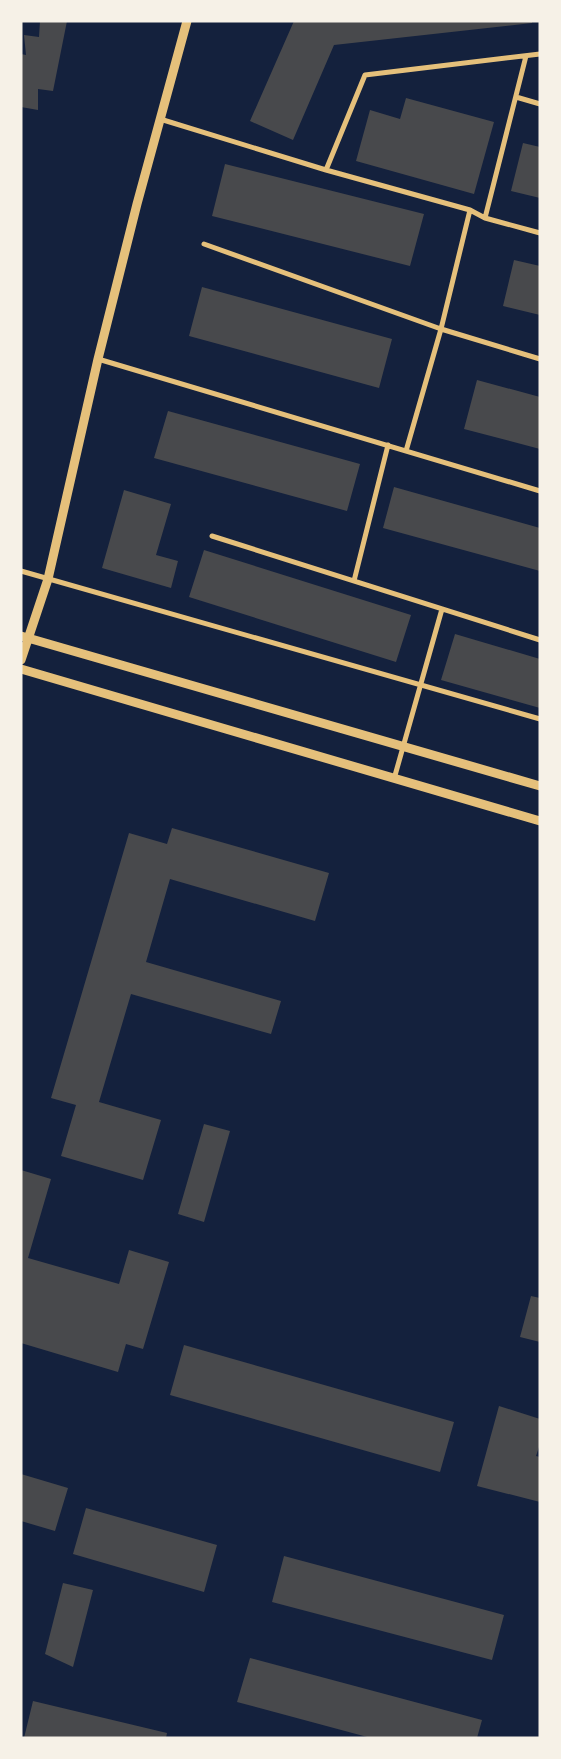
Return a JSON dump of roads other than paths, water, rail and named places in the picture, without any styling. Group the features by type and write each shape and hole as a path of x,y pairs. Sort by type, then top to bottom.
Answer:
{"street":[{"path":"21,660 25,637 48,579 98,359 137,204 187,21"},
{"path":"326,170 365,75 540,54"},
{"path":"485,218 526,56"},
{"path":"516,97 540,104"},
{"path":"160,119 326,170 470,210 485,218 540,233"},
{"path":"406,451 441,329 470,210"},
{"path":"204,244 441,329 540,359"},
{"path":"98,359 540,491"},
{"path":"354,581 388,446"},
{"path":"212,536 540,640"},
{"path":"21,571 540,719"},
{"path":"394,779 442,609"},
{"path":"25,637 540,786"},
{"path":"21,668 540,821"}]}
